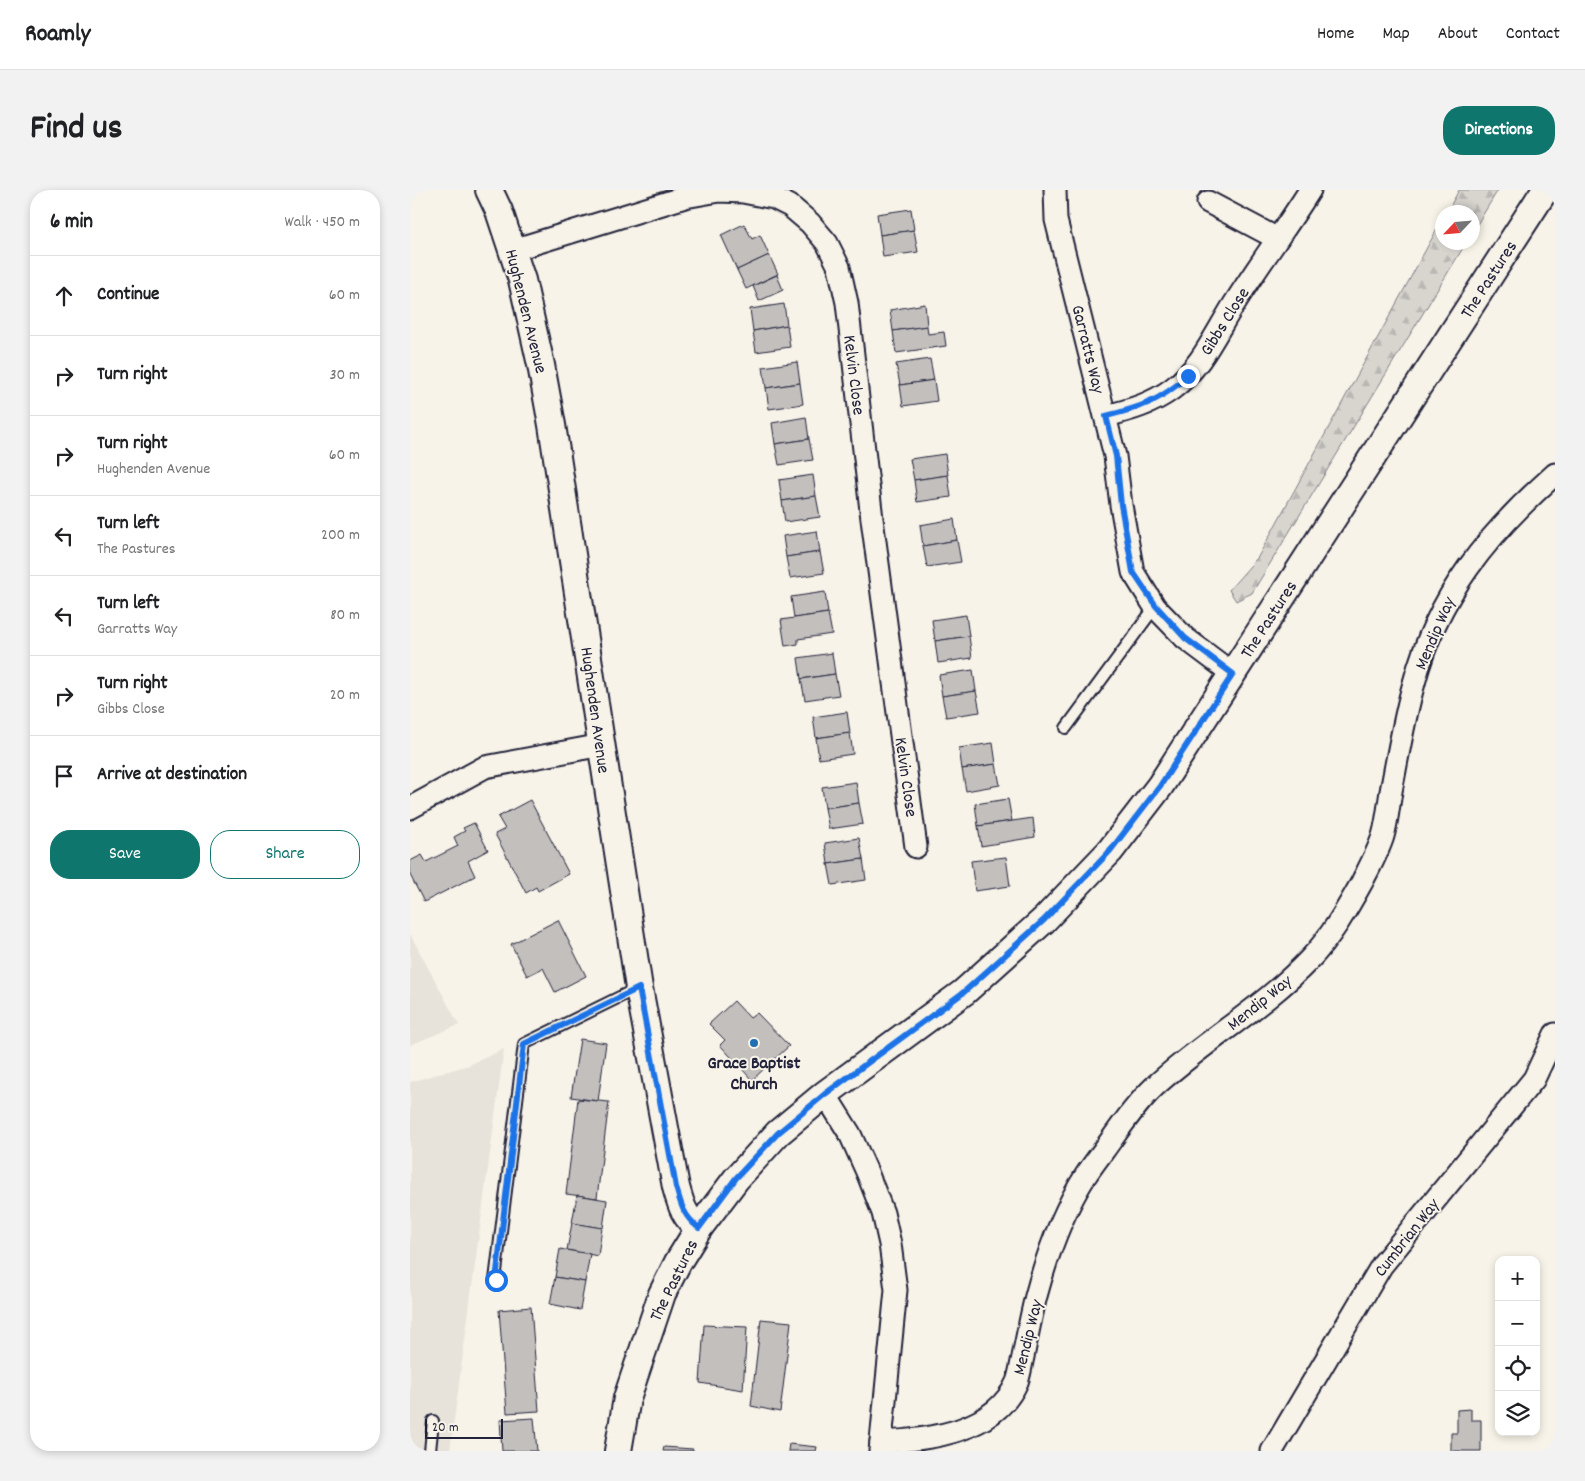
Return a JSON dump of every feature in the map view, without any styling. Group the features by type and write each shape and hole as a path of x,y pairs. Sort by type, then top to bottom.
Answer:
{"street":[{"name":"Hughenden Avenue","path":"490,190 513,250 531,315 552,425 639,988 676,1187 681,1206 689,1221 699,1228"},
{"name":"Garratts Way","path":"1055,190 1056,220 1116,456 1121,505 1133,572 1156,606 1185,638 1233,674"},
{"name":"Gibbs Close","path":"1106,416 1151,403 1172,390 1188,376 1204,355 1276,238 1310,190"},
{"name":"The Pastures","path":"618,1451 626,1398 656,1310 678,1262 699,1228 736,1178 778,1133 825,1094 964,992 1044,920 1110,851 1160,786 1545,190"},
{"name":"Kelvin Close","path":"513,250 684,197 719,192 775,194 810,223 827,243 839,267 847,303 872,518 916,847"},
{"path":"1208,202 1276,238"},
{"name":"Mendip Way","path":"881,1447 936,1437 962,1429 986,1416 1004,1400 1017,1381 1037,1295 1052,1249 1068,1206 1086,1175 1128,1116 1152,1089 1183,1062 1280,987 1311,958 1342,917 1362,882 1382,837 1414,684 1424,650 1438,616 1456,583 1482,550 1515,511 1555,474"},
{"path":"410,808 485,767 602,745"},
{"name":"Cumbrian Way","path":"1272,1451 1382,1265 1534,1079 1555,1034"},
{"path":"825,1094 850,1134 867,1172 883,1213 890,1244 896,1290 881,1447"}],"lane":[{"path":"1066,728 1156,606"},
{"path":"496,1280 524,1044 639,988"},
{"path":"430,1451 433,1421"}],"shaded area":[{"path":"410,934 459,1025 410,1045"},
{"path":"504,1049 450,1451 410,1451 410,1082 469,1065"}],"green space":[{"path":"1459,190 1498,190 1480,220 1480,205 1451,205"},
{"path":"1435,233 1435,250 1462,250 1252,593 1236,601 1229,590 1258,557"}],"building":[{"path":"911,209 914,230 880,235 877,214"},
{"path":"744,224 752,239 760,235 769,255 737,270 721,235"},
{"path":"914,230 918,252 883,257 880,235"},
{"path":"769,255 778,274 746,289 737,270"},
{"path":"777,275 783,290 759,301 753,286"},
{"path":"784,304 787,325 753,331 750,309"},
{"path":"925,304 927,326 893,331 890,310"},
{"path":"787,325 790,347 756,352 753,331"},
{"path":"927,326 928,334 944,332 946,346 896,353 893,331"},
{"path":"930,359 934,380 900,385 896,364"},
{"path":"797,362 800,383 766,388 763,367"},
{"path":"934,380 937,401 903,406 900,385"},
{"path":"800,383 803,404 769,409 766,388"},
{"path":"806,417 809,439 775,444 772,423"},
{"path":"809,439 813,460 779,465 775,444"},
{"path":"945,454 948,475 914,480 910,459"},
{"path":"813,475 816,496 782,501 779,480"},
{"path":"948,475 951,497 917,502 914,480"},
{"path":"816,496 820,517 785,522 782,501"},
{"path":"954,519 957,540 923,546 920,525"},
{"path":"817,531 820,552 786,557 783,536"},
{"path":"957,540 961,562 927,567 923,546"},
{"path":"820,552 824,573 790,578 786,557"},
{"path":"825,592 828,613 794,618 791,597"},
{"path":"828,613 832,634 798,639 798,644 785,646 781,620"},
{"path":"966,615 969,636 935,641 932,620"},
{"path":"969,636 972,658 938,663 935,641"},
{"path":"832,653 835,674 801,679 798,658"},
{"path":"973,670 976,691 942,696 939,675"},
{"path":"835,674 839,695 805,700 801,679"},
{"path":"976,691 980,712 946,717 942,696"},
{"path":"847,712 850,733 816,738 813,717"},
{"path":"850,733 853,754 819,759 816,738"},
{"path":"993,743 996,764 962,769 959,748"},
{"path":"996,764 1000,785 966,791 962,769"},
{"path":"856,782 859,803 825,808 822,787"},
{"path":"1008,799 1012,821 978,826 975,804"},
{"path":"530,800 569,874 538,891 536,887 526,893 495,834 505,829 498,817"},
{"path":"859,803 863,824 829,829 825,808"},
{"path":"1033,818 1035,837 981,846 978,826"},
{"path":"474,823 488,850 468,861 475,876 424,902 410,875 410,861 422,855 426,862 458,846 454,837 465,831 463,828"},
{"path":"859,838 863,859 828,864 825,843"},
{"path":"1006,857 1010,886 975,891 971,861"},
{"path":"863,859 866,880 832,885 828,864"},
{"path":"558,920 586,976 555,992 543,968 527,976 511,944"},
{"name":"Grace Baptist Church","path":"734,1001 750,1018 757,1013 789,1046 752,1080 720,1045 725,1040 709,1024"},
{"path":"580,1039 606,1043 598,1101 571,1097"},
{"path":"578,1099 609,1102 597,1198 566,1194"},
{"path":"577,1195 607,1200 603,1228 572,1223"},
{"path":"572,1223 602,1228 598,1256 567,1250"},
{"path":"560,1249 590,1254 585,1282 555,1277"},
{"path":"555,1277 585,1282 580,1310 550,1304"},
{"path":"531,1307 539,1411 507,1413 499,1310"},
{"path":"761,1319 791,1322 780,1412 751,1406"},
{"path":"704,1325 747,1327 743,1390 700,1383"},
{"path":"1471,1409 1471,1420 1481,1420 1481,1451 1451,1451 1451,1433 1457,1433 1457,1410"},
{"path":"534,1418 537,1451 502,1451 500,1420"},
{"path":"789,1444 817,1447 816,1451 788,1451"},
{"path":"664,1447 693,1449 693,1451 663,1451"}],"place":[{"name":"Grace Baptist Church","path":"754,1043"}],"route":[{"path":"496,1280 524,1044 639,988 676,1187 681,1206 689,1221 699,1228 736,1178 778,1133 825,1094 964,992 1044,920 1110,851 1160,786 1233,674 1185,638 1156,606 1133,572 1121,505 1116,456 1106,416 1151,403 1172,390 1188,376"}]}
